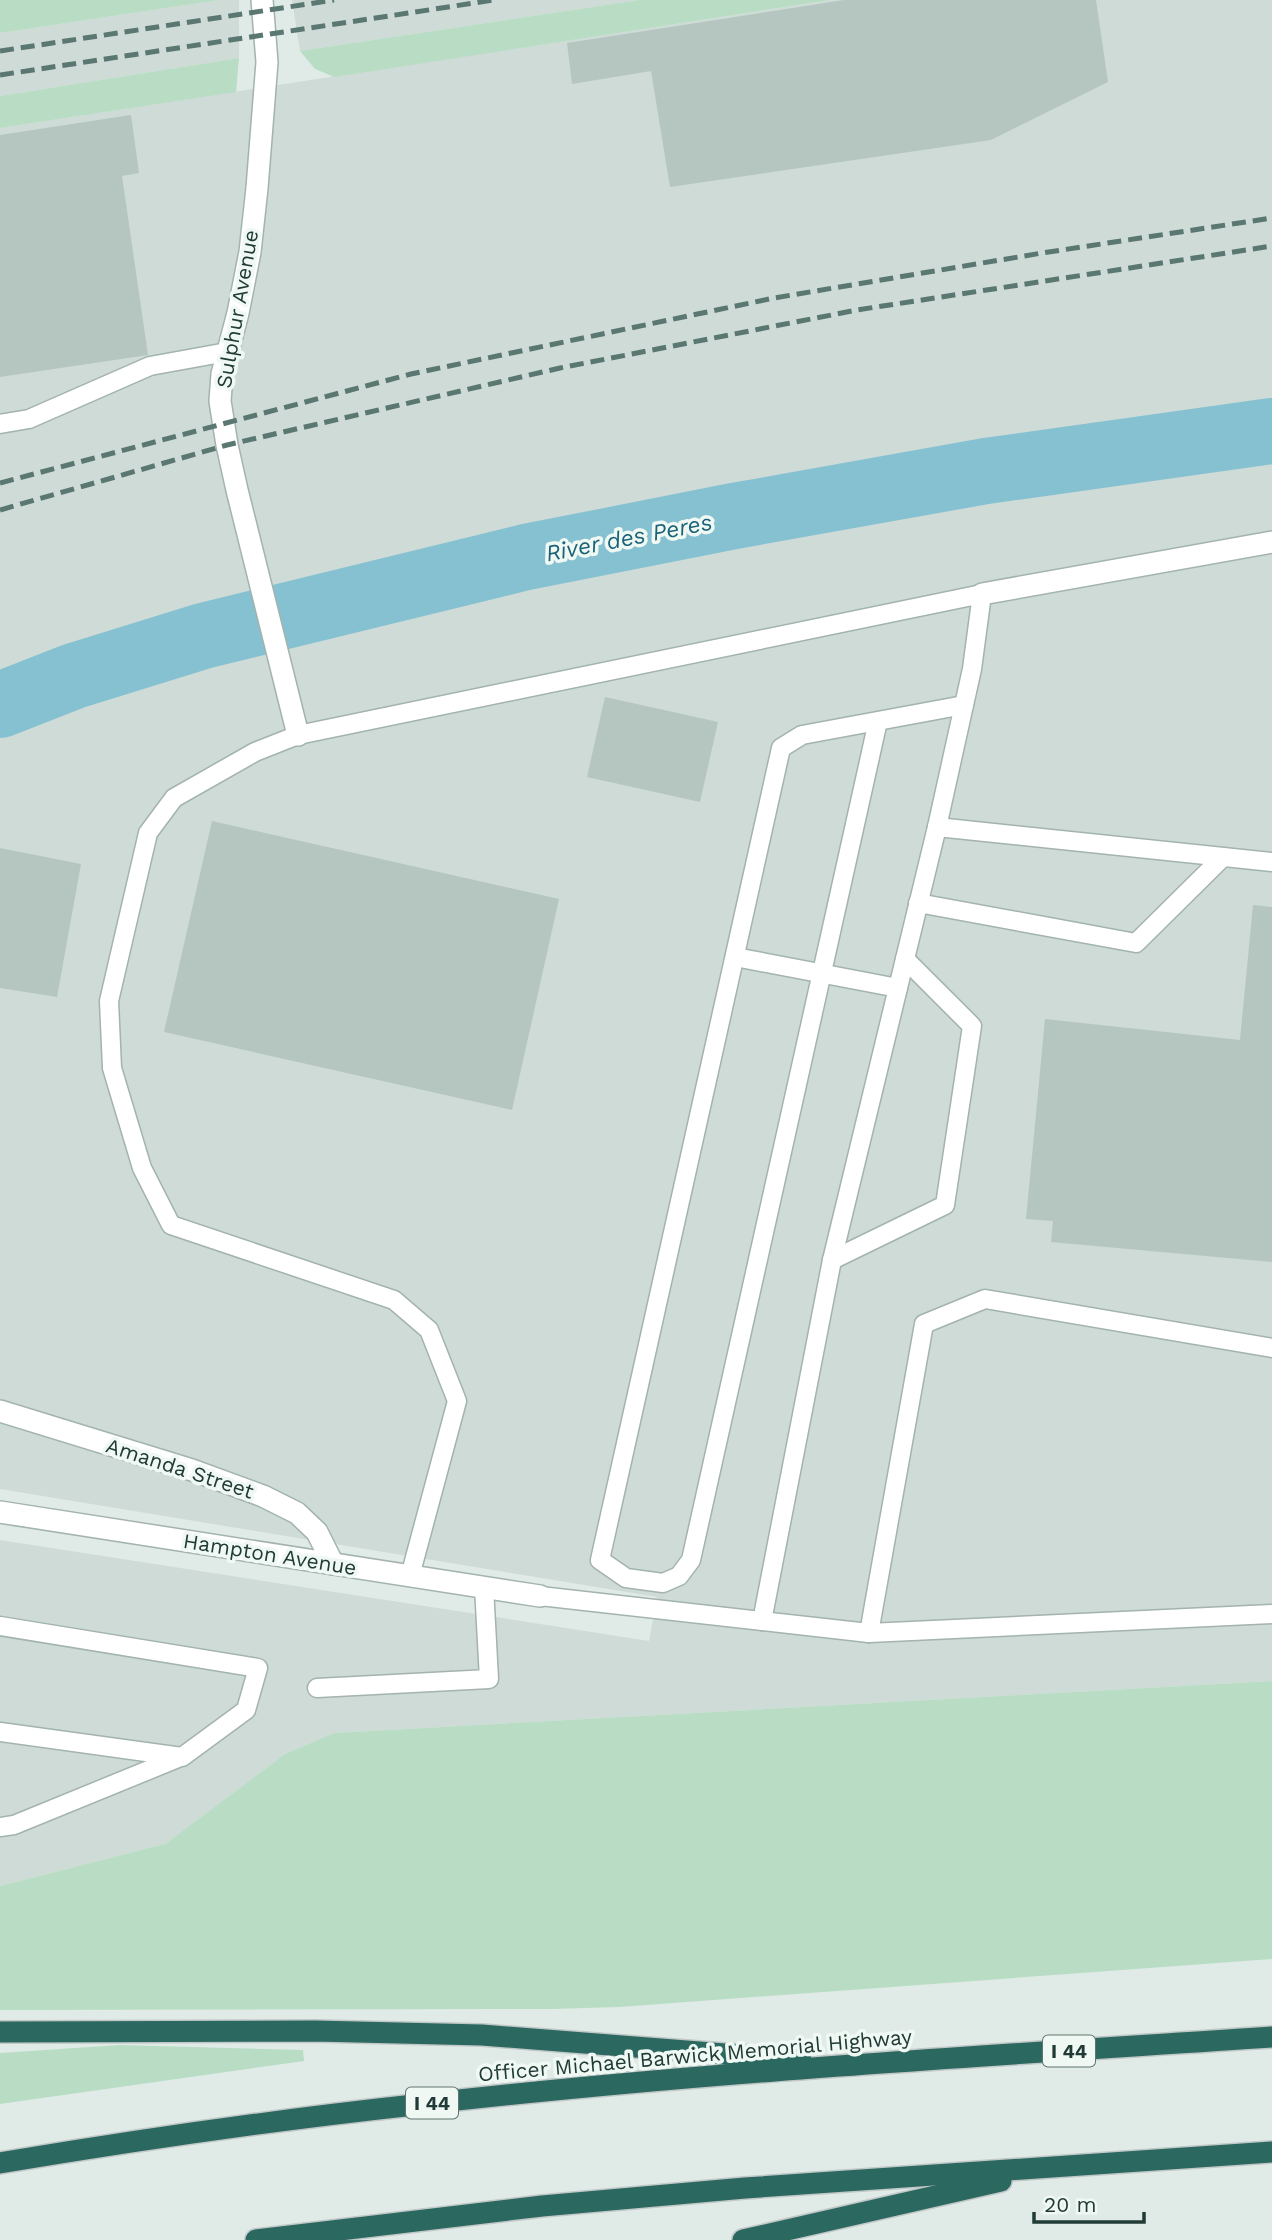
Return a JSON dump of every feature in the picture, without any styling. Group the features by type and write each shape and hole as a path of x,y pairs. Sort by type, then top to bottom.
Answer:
{"highway":[{"path":"0,2032 315,2031 482,2035 866,2064"},
{"name":"Officer Michael Barwick Memorial Highway","path":"0,2162 413,2105 616,2085 866,2064 1272,2037"},
{"path":"256,2240 542,2206 758,2187 1272,2152"},
{"path":"743,2240 1065,2166"}],"street":[{"name":"Sulphur Avenue","path":"262,0 267,62 257,188 250,252 222,374 220,401 227,445 298,735"},
{"path":"982,594 1272,542"},
{"name":"Amanda Street","path":"0,1411 192,1470 263,1496 297,1513 317,1532 333,1564"},
{"name":"Hampton Avenue","path":"0,1512 540,1596"}],"lane":[{"path":"0,424 30,419 150,366 227,352"},
{"path":"410,1576 457,1401 429,1330 394,1300 171,1225 142,1168 112,1068 109,1001 148,834 174,798 255,752 298,735 982,594 972,669 937,827 832,1260 762,1621"},
{"path":"878,721 691,1560 679,1576 663,1583 626,1578 600,1560 781,748 802,735 964,705"},
{"path":"937,827 1272,862"},
{"path":"918,903 1136,943 1223,857"},
{"path":"735,957 898,988"},
{"path":"832,1260 945,1205 972,1026 905,959"},
{"path":"869,1633 923,1324 985,1299 1272,1348"},
{"path":"317,1688 489,1679 484,1587"},
{"path":"540,1596 869,1633 1272,1614"},
{"path":"0,1626 258,1668 246,1710 182,1757 14,1825 0,1827"},
{"path":"0,1732 182,1757"}],"shaded area":[{"path":"219,0 239,0 239,58 0,96 0,33"},
{"path":"292,0 639,0 300,51"},
{"path":"830,0 1272,0 1272,1681 334,1733 285,1754 165,1844 0,1886 0,1540 649,1641 657,1597 0,1489 0,128"}],"green space":[{"path":"0,0 219,0 0,33"},
{"path":"639,0 830,0 334,77 315,69 300,51"},
{"path":"239,58 236,92 0,128 0,96"},
{"path":"1272,1681 1272,1959 619,2007 0,2010 0,1886 165,1844 285,1754 334,1733"},
{"path":"120,2045 303,2050 304,2061 0,2104 0,2053"}],"building":[{"path":"844,0 1096,0 1108,82 991,140 670,187 651,71 572,84 567,43"},
{"path":"131,115 139,173 122,176 148,355 0,377 0,135"},
{"path":"605,697 718,722 700,802 587,777"},
{"path":"212,821 559,899 512,1110 164,1032"},
{"path":"0,848 81,864 57,997 0,988"},
{"path":"1253,905 1272,907 1272,1262 1051,1242 1053,1221 1026,1219 1045,1019 1240,1040"}],"waterway":[{"name":"River des Peres","path":"0,705 74,676 203,636 526,557 986,471 1272,431"}],"railway":[{"path":"0,51 334,0"},
{"path":"0,75 494,0"},
{"path":"0,483 411,374 774,298 1272,218"},
{"path":"0,510 227,445 560,368 857,310 1272,246"}]}
